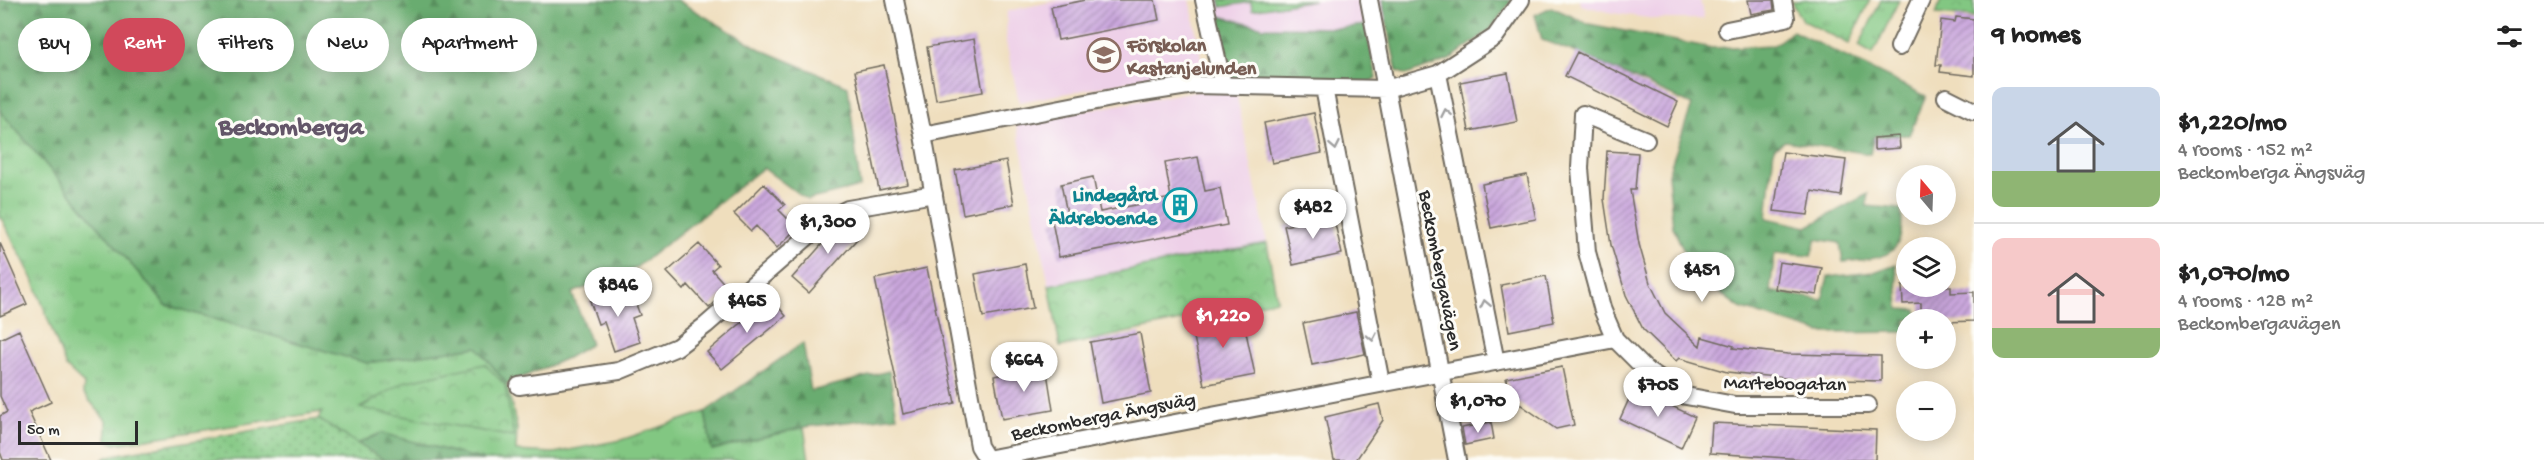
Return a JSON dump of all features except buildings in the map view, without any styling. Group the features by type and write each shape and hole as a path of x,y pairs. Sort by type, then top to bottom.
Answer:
{"street":[{"name":"Beckomberga Ängsväg","path":"895,0 924,135 979,446 987,459 1440,372"},
{"path":"1204,0 1223,85"},
{"name":"Beckombergavägen","path":"1369,0 1457,460"},
{"path":"924,135 1117,97 1194,85 1386,89 1438,74 1495,37 1521,0"},
{"path":"1727,30 1786,18 1783,0"},
{"path":"1899,47 1921,0"},
{"name":"Beckombergavägen","path":"1438,74 1496,362"},
{"path":"1324,88 1381,383"},
{"path":"1946,98 1974,111"},
{"name":"Martebogatan","path":"1646,140 1583,114 1580,168 1587,252 1603,311 1615,339 1647,371 1686,396 1735,405 1868,405"},
{"path":"519,386 620,371 677,347 706,325 828,219 848,209 934,194"},
{"path":"1440,372 1615,339"}],"shaded area":[{"name":"Förskolan Kastanjelunden","path":"1060,0 1190,0 1203,68 1019,102 1006,42 1007,11"},
{"path":"1212,0 1382,0 1386,22 1341,28 1264,27 1215,15"},
{"path":"1580,0 1700,0 1704,19 1656,19 1613,13 1581,5"},
{"path":"1195,91 1236,92 1267,243 1049,285 1016,123"}],"green space":[{"path":"0,0 677,0 760,49 848,86 860,187 807,200 763,168 634,269 572,293 591,344 567,358 507,384 477,347 367,363 166,305 0,111"},
{"path":"1220,0 1314,0 1252,10 1251,2 1221,7"},
{"path":"1382,0 1512,0 1490,30 1449,60 1406,75 1397,71"},
{"path":"1870,0 1849,44 1802,20 1791,2"},
{"path":"1881,0 1899,0 1873,54 1859,46"},
{"path":"1941,0 1974,0 1974,17 1936,14"},
{"path":"1551,7 1589,24 1712,48 1774,45 1793,31 1926,96 1909,135 1874,136 1870,154 1785,141 1774,148 1767,218 1807,227 1868,194 1866,206 1896,209 1896,225 1902,225 1900,237 1896,237 1896,246 1890,252 1870,259 1843,262 1840,243 1816,239 1811,256 1775,253 1770,291 1822,300 1828,277 1874,272 1896,264 1896,297 1898,297 1899,309 1896,309 1896,332 1821,333 1740,308 1694,274 1673,227 1668,174 1692,105 1582,55 1542,40 1535,15"},
{"path":"1215,15 1264,27 1341,28 1365,25 1377,78 1369,83 1228,78"},
{"path":"0,111 166,305 367,363 477,347 507,384 517,428 516,451 554,453 621,440 705,412 712,450 804,427 809,460 483,460 381,433 357,444 318,419 322,412 115,444 107,440 107,421 83,393 84,384 66,367 33,279 0,216"},
{"path":"1267,243 1277,300 1060,347 1049,285"},
{"path":"803,343 811,391 889,371 897,416 804,427 712,450 705,412"},
{"path":"485,364 505,385 514,437 360,408 404,382"},
{"path":"318,419 384,460 102,460 109,456 129,452"},
{"path":"381,433 483,460 384,460 357,444"}],"place":[{"name":"Förskolan Kastanjelunden","path":"1104,55"},
{"name":"Lindegård Äldreboende","path":"1180,205"}],"district":[{"name":"Beckomberga","path":"291,125"}]}
